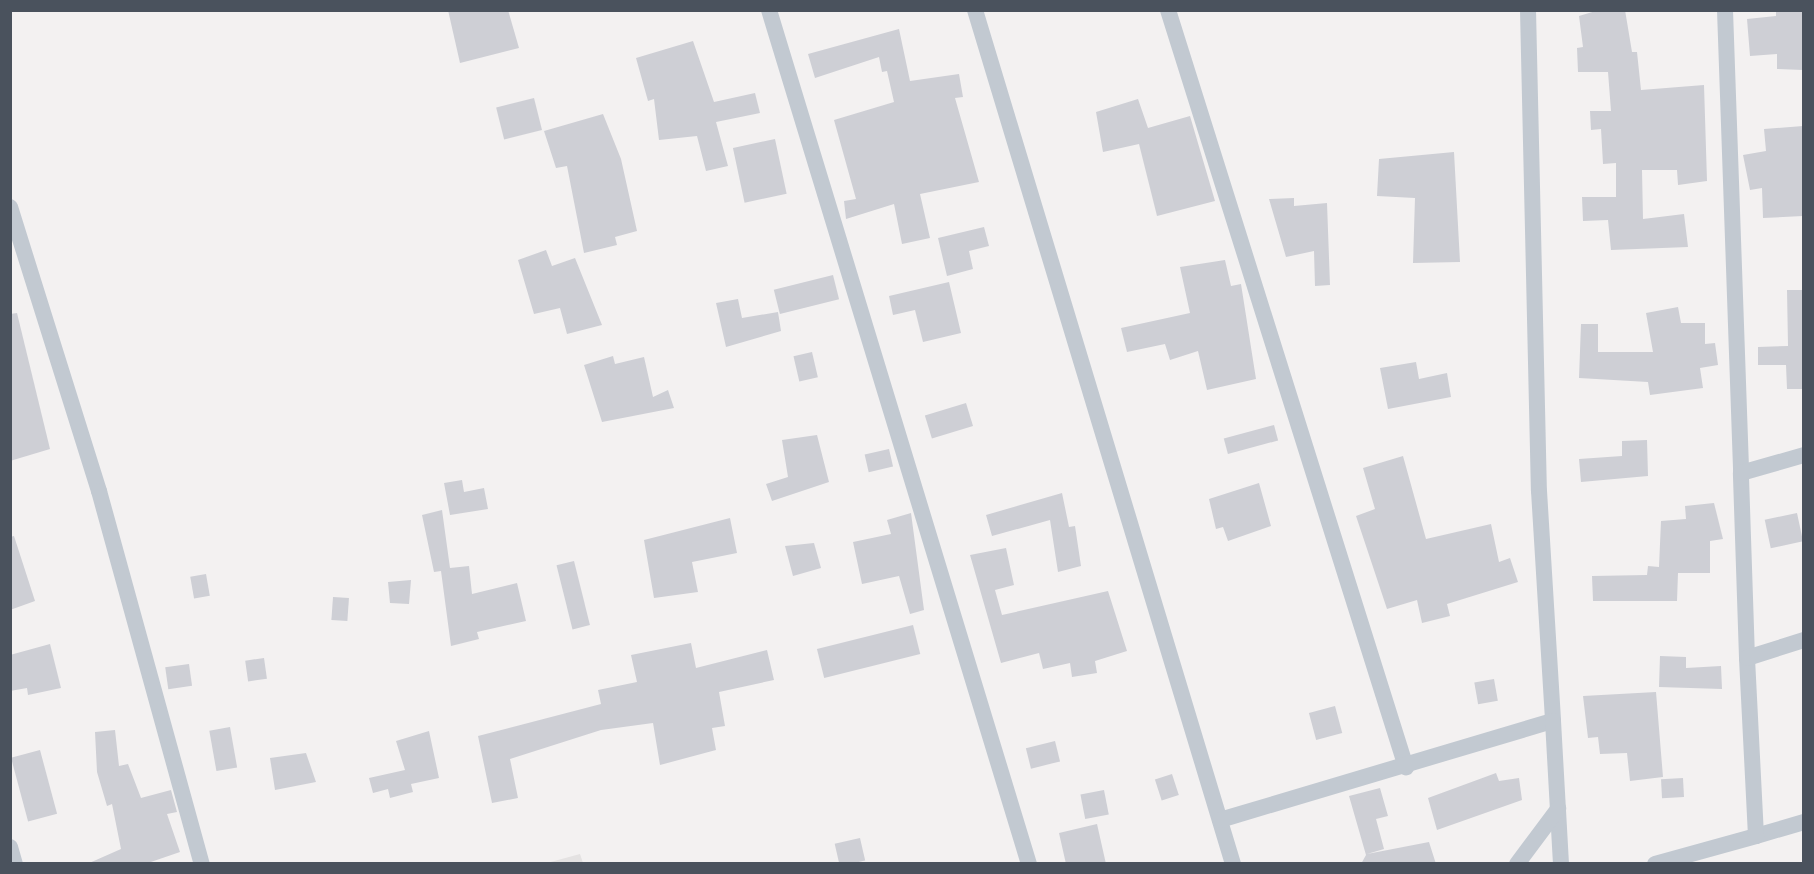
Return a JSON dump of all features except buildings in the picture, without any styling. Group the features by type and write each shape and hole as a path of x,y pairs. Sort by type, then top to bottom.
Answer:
{"street":[{"path":"769,10 1029,864"},
{"path":"975,10 1233,864"},
{"path":"1168,10 1406,767"},
{"path":"1528,10 1539,491 1561,864"},
{"path":"1725,10 1747,658 1756,836"},
{"path":"10,207 99,491 202,864"},
{"path":"1741,473 1803,455"},
{"path":"1747,658 1803,639"},
{"path":"1220,820 1553,722"},
{"path":"1517,864 1558,809"},
{"path":"1654,864 1803,822"},
{"path":"10,847 15,864"}],"shaded area":[{"path":"580,854 583,863 547,863"}]}
